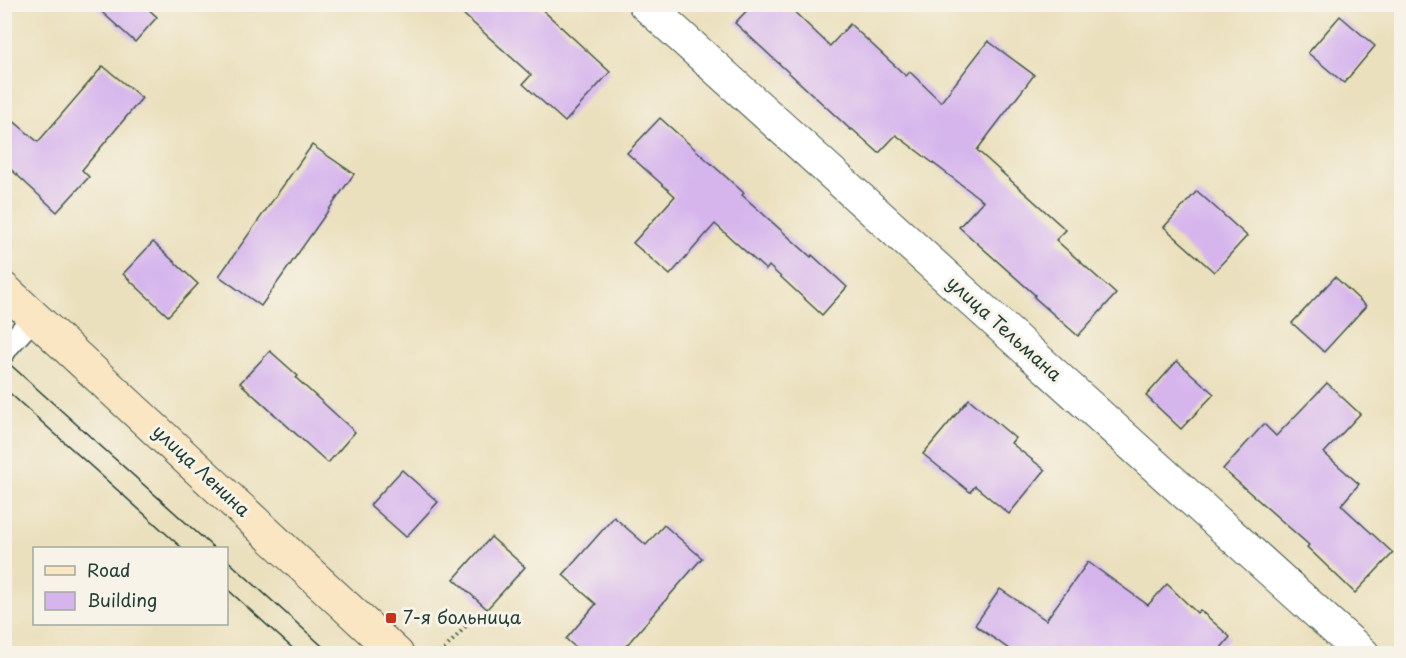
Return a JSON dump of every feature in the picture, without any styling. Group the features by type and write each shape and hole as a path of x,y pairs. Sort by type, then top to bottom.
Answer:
{"main road":[{"name":"улица Ленина","path":"4,289 397,653"}],"street":[{"name":"улица Тельмана","path":"645,4 1363,654"}],"lane":[{"path":"4,352 35,316"}],"path":[{"path":"440,654 468,624"}],"building":[{"path":"93,4 143,4 157,17 135,42"},
{"path":"452,4 536,4 610,72 565,122 523,84 531,75"},
{"path":"753,4 786,4 830,46 850,24 906,76 910,72 941,102 988,41 1034,75 977,150 1066,230 1056,240 1116,294 1078,336 959,227 983,201 896,135 879,153 851,130 735,23"},
{"path":"1340,16 1375,46 1344,83 1308,53"},
{"path":"103,66 142,98 82,170 89,177 57,212 4,163 4,113 38,142"},
{"path":"660,118 744,193 742,195 847,287 822,315 769,266 766,270 715,224 670,275 633,243 675,196 627,153"},
{"path":"312,145 354,174 261,306 219,276"},
{"path":"1197,191 1247,236 1214,272 1164,227"},
{"path":"153,242 198,284 168,316 123,274"},
{"path":"1335,277 1366,306 1324,352 1292,323"},
{"path":"270,351 355,432 328,463 240,383"},
{"path":"1177,361 1214,394 1181,429 1146,396"},
{"path":"1327,383 1360,414 1324,453 1359,484 1341,505 1393,553 1355,593 1307,547 1309,545 1223,469 1264,424 1276,436"},
{"path":"969,399 1015,438 1011,443 1045,470 1009,514 975,486 970,492 923,454"},
{"path":"402,470 438,502 406,537 370,505"},
{"path":"614,517 646,545 664,525 702,558 619,654 583,654 566,639 596,604 563,575"},
{"path":"491,537 525,567 487,609 454,579"},
{"path":"1088,562 1148,605 1167,584 1197,613 1200,610 1230,637 1216,654 1016,654 975,625 1000,589 1046,620"}],"tram line":[{"path":"4,359 213,547"},
{"path":"4,388 181,547"},
{"path":"228,561 331,654"},
{"path":"228,590 299,654"}],"place":[{"name":"7-я больница","path":"391,618"}]}
